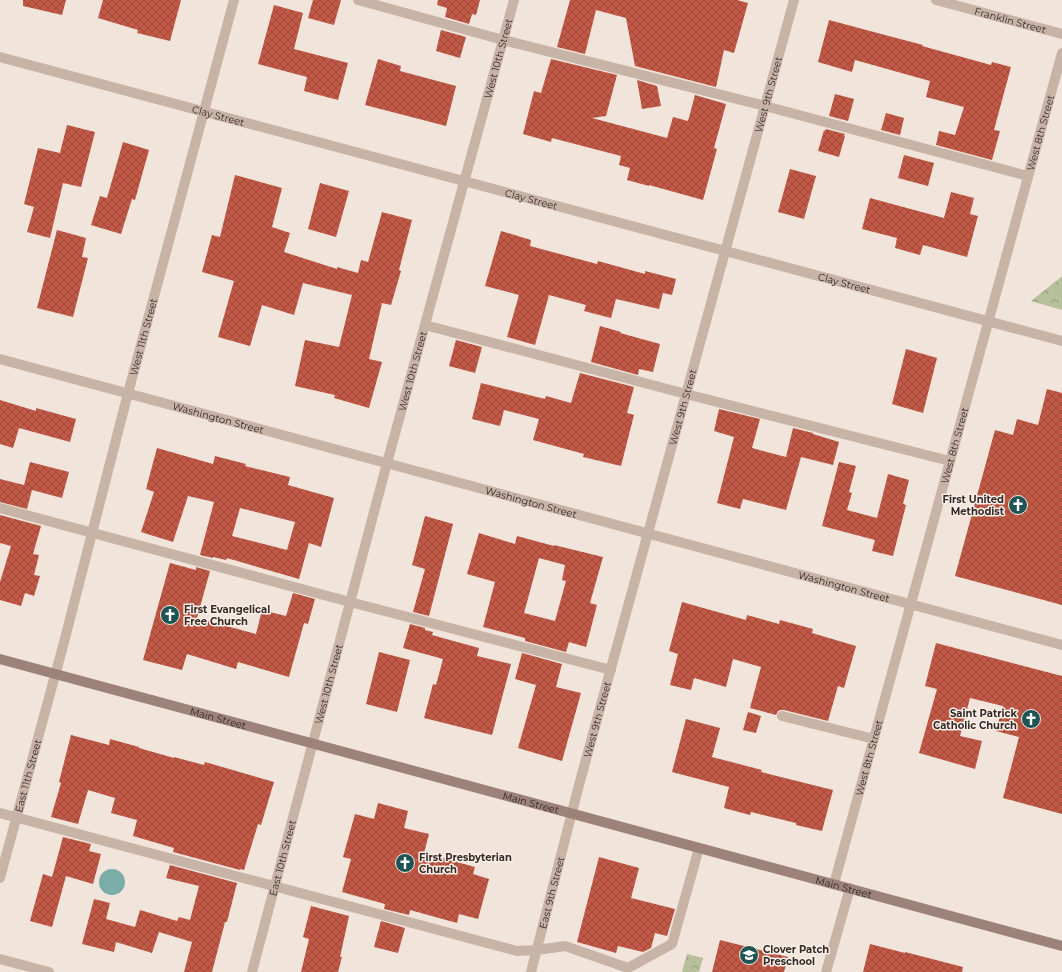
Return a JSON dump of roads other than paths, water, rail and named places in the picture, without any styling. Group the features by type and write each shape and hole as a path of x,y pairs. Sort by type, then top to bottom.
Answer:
{"main road":[{"name":"Main Street","path":"0,659 1062,946"}],"street":[{"name":"West 11th Street","path":"55,674 128,393 234,0"},
{"path":"358,0 503,40 765,106 1028,176"},
{"name":"West 10th Street","path":"312,743 514,0"},
{"name":"West 9th Street","path":"571,813 794,0"},
{"name":"Franklin Street","path":"936,0 1062,34"},
{"name":"West 8th Street","path":"834,884 1062,53"},
{"name":"Clay Street","path":"0,57 1062,341"},
{"path":"425,325 686,394 950,461"},
{"name":"Washington Street","path":"0,358 1062,645"},
{"path":"0,508 611,670"},
{"name":"East 11th Street","path":"0,878 55,674"},
{"path":"782,716 874,739"},
{"name":"East 10th Street","path":"252,972 312,743"},
{"path":"0,813 517,951 565,946 628,968 672,944 699,848"},
{"name":"East 9th Street","path":"531,972 571,813"},
{"path":"826,972 850,888"},
{"path":"0,959 49,972"}],"water":[{"path":"112,869 121,873 125,882 121,891 112,895 103,891 99,882 103,873"}],"place":[{"name":"First United Methodist","path":"1018,505"},
{"name":"First Evangelical Free Church","path":"170,615"},
{"name":"Saint Patrick Catholic Church","path":"1031,719"},
{"name":"First Presbyterian Church","path":"405,863"},
{"name":"Clover Patch Preschool","path":"749,955"}]}
